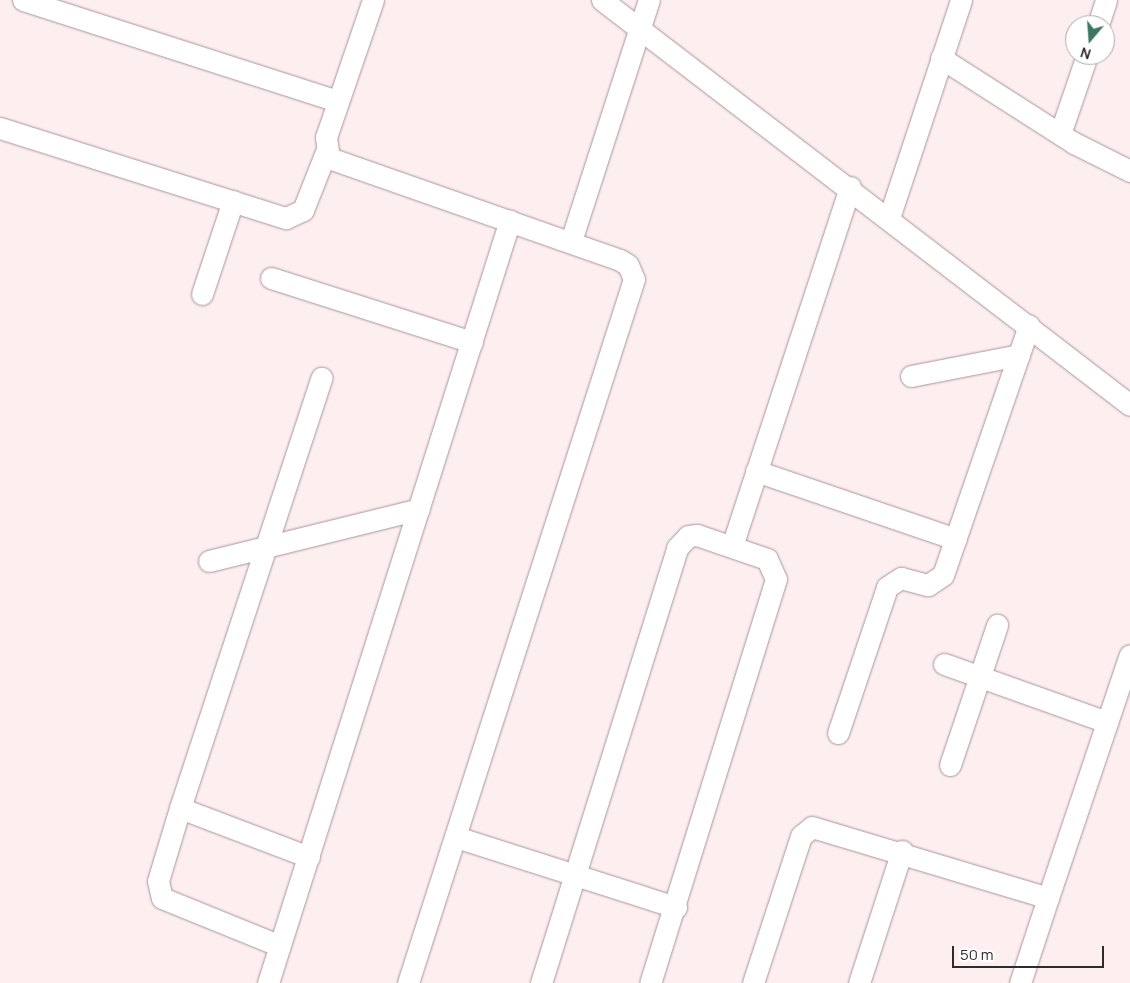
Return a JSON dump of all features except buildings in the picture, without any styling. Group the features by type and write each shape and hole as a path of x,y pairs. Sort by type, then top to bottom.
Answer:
{"street":[{"path":"23,0 338,101"},
{"path":"0,128 286,218 299,215 326,152 338,101 373,0"},
{"path":"602,0 850,187 1130,405"},
{"path":"571,241 649,0"},
{"path":"889,218 961,0"},
{"path":"1101,15 1106,0"},
{"path":"942,58 1060,134 1130,171"},
{"path":"1060,134 1084,65"},
{"path":"326,152 336,163 510,220 620,260 628,265 634,279 408,983"},
{"path":"732,546 850,187"},
{"path":"202,294 233,201"},
{"path":"268,983 420,509 510,220"},
{"path":"271,278 472,342"},
{"path":"838,733 887,587 901,578 928,585 940,580 956,539 1029,326"},
{"path":"911,376 1019,355"},
{"path":"280,946 162,898 158,881 265,545 321,378"},
{"path":"756,471 956,539"},
{"path":"209,562 265,545 420,509"},
{"path":"541,983 677,548 688,536 697,535 767,559 776,579 676,907 650,983"},
{"path":"950,764 997,626"},
{"path":"1020,983 1130,655"},
{"path":"944,664 1107,722"},
{"path":"180,808 309,857"},
{"path":"753,983 805,830 819,826 1048,898"},
{"path":"456,837 676,907"},
{"path":"860,983 902,851"}]}
